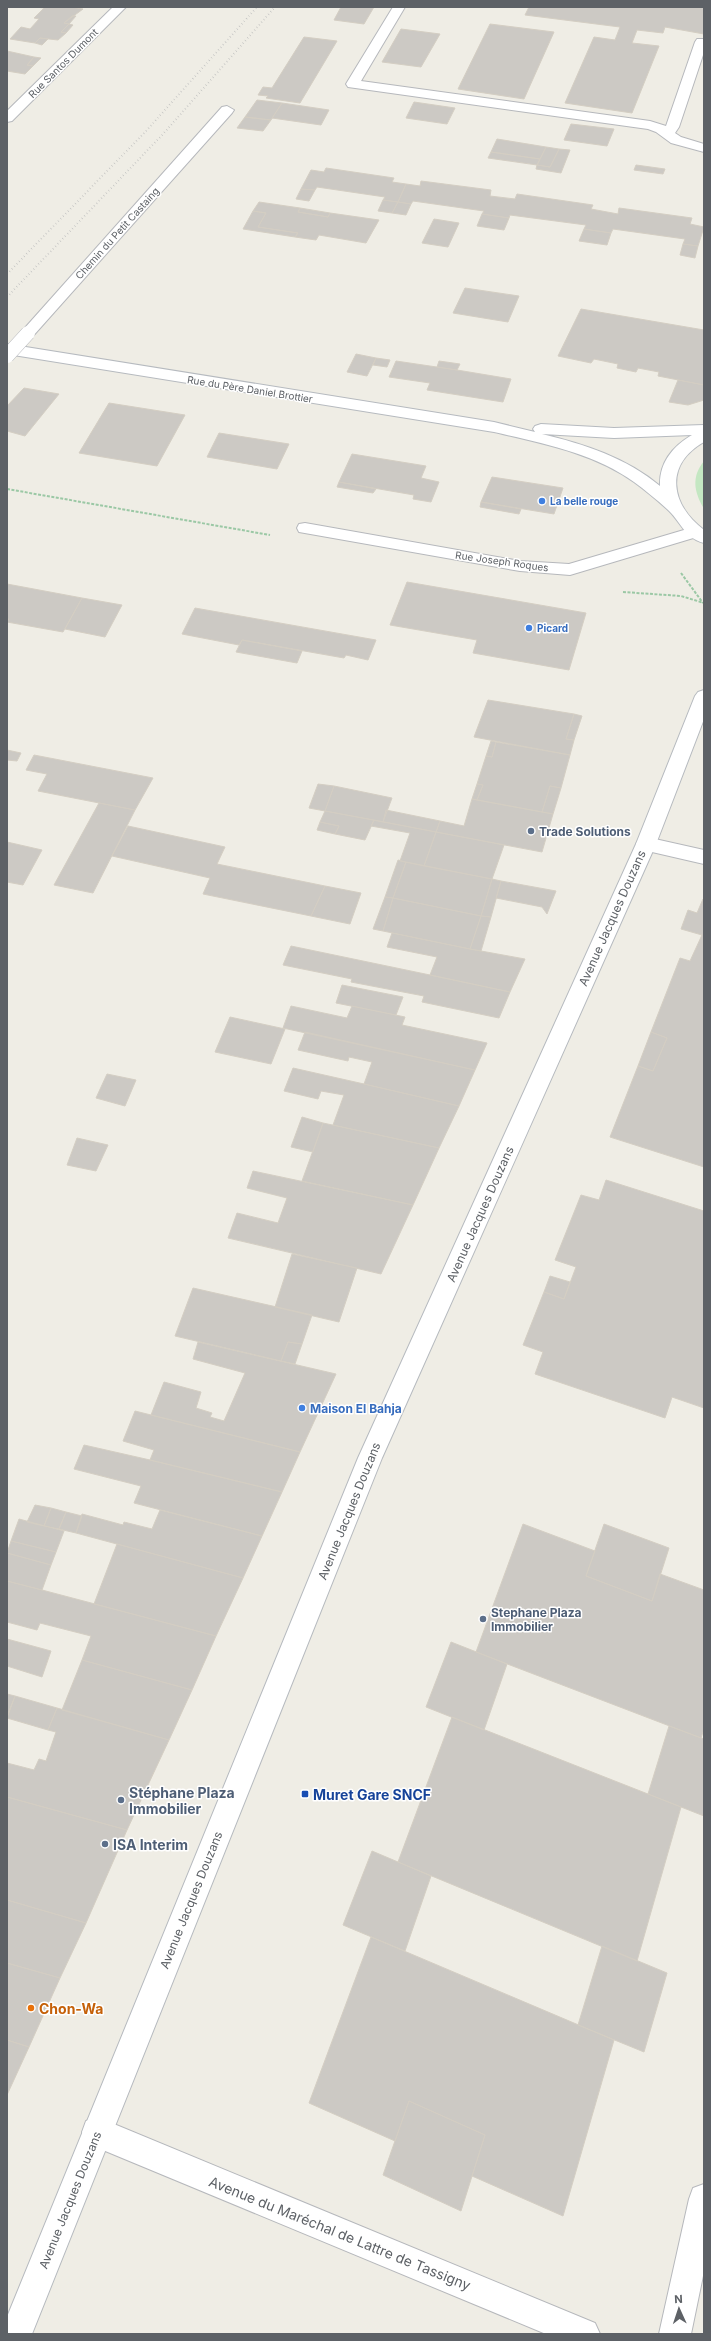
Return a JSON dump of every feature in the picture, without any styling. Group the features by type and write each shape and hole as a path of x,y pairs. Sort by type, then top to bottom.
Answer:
{"main road":[{"name":"Rue Santos Dumont","path":"7,118 120,7"},
{"path":"400,7 353,84 635,122 650,125 668,133 676,140 704,148"},
{"path":"668,133 672,127 701,42"},
{"name":"Chemin du Petit Castaing","path":"7,356 227,110"},
{"name":"Rue du Père Daniel Brottier","path":"7,349 494,427 558,443 600,457 629,471 672,505"},
{"name":"Rue du Père Daniel Brottier","path":"494,427 614,433 704,430"},
{"path":"699,535 681,519 672,505 667,490 667,482 668,474 674,460 685,447 704,435"},
{"name":"Rue Joseph Roques","path":"305,528 520,566 570,570 699,535"},
{"name":"Avenue Jacques Douzans","path":"16,2334 370,1458 646,844 704,696"},
{"path":"646,844 704,857"},
{"name":"Avenue du Maréchal de Lattre de Tassigny","path":"98,2132 584,2334"},
{"path":"676,2334 704,2199"}],"path":[{"path":"676,568 704,603"}],"green space":[{"path":"704,461 704,509 698,497 695,485 697,473"}],"building":[{"path":"36,7 71,7 83,9 64,23 69,24 61,32 66,33 58,40 40,38 35,43 10,39 21,27 30,29 39,19 34,18 44,8"},
{"path":"341,7 374,7 364,24 334,20"},
{"path":"529,7 704,7 704,34 665,27 663,33 637,30 632,43 659,46 632,113 565,103 594,37 615,40 620,27 525,15"},
{"path":"72,16 76,16 69,24 64,23"},
{"path":"69,24 73,25 66,33 61,32"},
{"path":"490,24 554,32 524,99 458,89"},
{"path":"401,29 440,34 421,67 382,62"},
{"path":"304,37 337,41 300,103 266,98 268,96 258,95 263,87 272,88"},
{"path":"40,38 48,39 42,45 35,43"},
{"path":"7,51 34,57 27,65 33,66 25,74 7,71"},
{"path":"34,57 41,58 33,66 27,65"},
{"path":"257,100 282,103 271,120 245,117"},
{"path":"414,102 455,108 447,124 406,118"},
{"path":"282,103 329,110 321,125 272,118"},
{"path":"245,117 271,120 263,131 237,128"},
{"path":"571,124 614,129 607,146 564,140"},
{"path":"497,139 546,147 540,159 491,152"},
{"path":"546,147 559,149 550,167 537,165"},
{"path":"559,149 570,150 561,173 536,169 537,165 550,167"},
{"path":"491,152 540,159 537,165 488,158"},
{"path":"636,165 665,169 663,174 634,170"},
{"path":"326,168 394,178 392,182 406,184 398,202 383,200 385,197 317,187 315,190 301,189 311,170 324,172"},
{"path":"421,181 491,190 490,196 515,199 517,194 593,205 591,209 618,214 619,208 692,218 690,224 704,227 698,246 683,244 685,239 613,229 611,233 584,229 586,225 510,215 509,218 482,214 484,211 413,201 411,204 398,202 406,184 420,186"},
{"path":"301,189 315,190 309,201 296,199"},
{"path":"383,200 398,202 392,213 378,211"},
{"path":"259,202 300,208 298,212 328,217 330,213 379,220 366,243 319,235 316,240 295,237 298,233 258,227 266,213 253,211"},
{"path":"398,202 411,204 406,215 392,213"},
{"path":"300,208 330,213 328,217 298,212"},
{"path":"253,211 266,213 258,227 298,233 295,237 243,229"},
{"path":"482,214 509,218 504,230 477,226"},
{"path":"434,219 459,223 448,247 422,243"},
{"path":"584,229 611,233 607,245 579,241"},
{"path":"683,244 698,246 695,258 680,255"},
{"path":"465,288 519,296 508,322 453,313"},
{"path":"581,309 704,330 704,385 658,376 659,372 638,368 636,372 617,368 618,364 594,359 591,363 558,356"},
{"path":"356,354 376,358 367,376 347,372"},
{"path":"376,358 390,360 387,367 373,365"},
{"path":"396,361 511,379 503,402 427,390 430,383 389,377"},
{"path":"439,361 460,364 457,370 437,367"},
{"path":"678,380 704,385 704,400 688,405 669,402"},
{"path":"24,388 59,394 25,436 7,431 7,406"},
{"path":"109,403 185,415 157,466 79,453"},
{"path":"219,433 289,444 277,469 207,457"},
{"path":"352,454 426,466 421,478 439,482 431,502 413,499 414,495 339,482"},
{"path":"492,477 563,488 554,514 481,502"},
{"path":"339,482 376,489 373,493 337,487"},
{"path":"481,502 521,509 519,514 480,507"},
{"path":"407,582 586,613 569,670 473,653 477,640 390,625"},
{"path":"7,584 82,598 63,632 7,622 9,619 7,619"},
{"path":"82,598 122,605 105,637 65,629"},
{"path":"195,608 376,640 368,660 346,655 344,658 242,640 239,645 182,634"},
{"path":"242,640 302,651 297,663 236,652"},
{"path":"488,700 574,714 566,739 574,740 570,755 474,737"},
{"path":"574,714 582,716 574,740 566,739"},
{"path":"491,741 496,742 492,757 486,756"},
{"path":"496,742 570,755 561,788 550,786 542,812 477,800 483,785 477,784 486,756 492,757"},
{"path":"7,750 21,753 17,761 7,760"},
{"path":"34,755 153,778 135,810 38,791 47,774 26,770"},
{"path":"318,784 334,786 325,811 309,808"},
{"path":"477,784 483,785 477,800 472,799"},
{"path":"334,786 392,798 383,822 325,811"},
{"path":"550,786 561,788 553,814 542,812"},
{"path":"472,799 553,814 542,852 436,832 440,821 464,826"},
{"path":"99,803 135,810 93,893 54,885"},
{"path":"386,810 440,821 436,832 383,822"},
{"path":"325,811 374,820 365,840 335,834 339,826 320,822"},
{"path":"374,820 436,832 424,866 400,861 410,833 371,826"},
{"path":"320,822 339,826 335,834 317,830"},
{"path":"128,826 225,847 217,864 325,886 311,916 203,894 210,878 112,856"},
{"path":"436,832 504,845 492,879 424,866"},
{"path":"7,842 42,850 23,885 7,882"},
{"path":"398,860 406,862 393,898 385,897"},
{"path":"406,862 492,879 481,916 393,898"},
{"path":"492,879 501,881 491,917 481,916"},
{"path":"501,881 556,891 547,914 542,907 496,898"},
{"path":"325,886 361,893 350,924 311,916"},
{"path":"385,897 393,898 383,931 373,929"},
{"path":"393,898 481,916 470,949 383,931"},
{"path":"703,899 704,1167 610,1137 638,1066 653,1071 667,1038 651,1032 680,958 690,961 702,935 681,929 688,910 697,913"},
{"path":"481,916 491,917 481,951 470,949"},
{"path":"392,933 525,959 510,992 430,975 437,957 387,947"},
{"path":"291,946 510,992 499,1018 422,1002 424,996 351,982 352,979 283,965"},
{"path":"342,985 403,997 396,1015 336,1003"},
{"path":"291,1006 347,1018 352,1006 405,1017 402,1025 487,1043 475,1070 283,1028"},
{"path":"230,1017 285,1029 271,1064 215,1052"},
{"path":"305,1032 475,1070 459,1106 364,1084 372,1062 349,1057 348,1061 298,1050"},
{"path":"651,1032 667,1038 653,1071 638,1066"},
{"path":"293,1068 459,1106 439,1148 333,1125 344,1095 321,1091 318,1099 284,1091"},
{"path":"107,1074 136,1080 125,1106 96,1098"},
{"path":"302,1117 323,1123 313,1152 291,1147"},
{"path":"323,1123 439,1148 413,1205 302,1181"},
{"path":"77,1138 108,1145 96,1171 67,1165"},
{"path":"253,1171 413,1205 381,1274 228,1238 237,1213 278,1223 287,1198 247,1188"},
{"path":"606,1180 704,1211 704,1408 672,1397 665,1418 535,1374 543,1352 523,1345 544,1292 564,1299 576,1267 555,1260 581,1195 599,1200"},
{"path":"292,1254 357,1268 339,1322 275,1307"},
{"path":"550,1276 570,1282 564,1299 544,1292"},
{"path":"193,1288 312,1315 302,1344 288,1342 281,1361 175,1336"},
{"path":"198,1342 336,1374 300,1452 151,1415 164,1382 201,1392 196,1408 212,1413 210,1417 224,1421 245,1373 193,1359"},
{"path":"288,1342 302,1344 295,1364 281,1361"},
{"path":"135,1411 300,1452 282,1492 150,1460 154,1450 123,1441"},
{"path":"84,1445 282,1492 262,1536 134,1503 141,1486 74,1469"},
{"path":"35,1505 51,1508 44,1526 27,1522"},
{"path":"51,1508 66,1512 59,1529 44,1526"},
{"path":"160,1510 262,1536 243,1578 76,1533 82,1514 123,1525 124,1522 152,1529"},
{"path":"66,1512 82,1516 76,1533 59,1529"},
{"path":"19,1519 64,1531 56,1552 11,1541"},
{"path":"523,1524 595,1551 586,1576 652,1601 660,1574 704,1590 704,1729 701,1738 476,1652"},
{"path":"604,1524 669,1548 652,1601 586,1576"},
{"path":"11,1541 56,1552 51,1565 7,1553"},
{"path":"117,1544 243,1578 216,1636 94,1604"},
{"path":"7,1553 51,1565 42,1590 7,1581"},
{"path":"7,1581 216,1636 192,1690 82,1660 91,1636 40,1623 37,1630 7,1622"},
{"path":"7,1639 51,1651 42,1677 7,1666"},
{"path":"451,1642 507,1664 484,1730 426,1707"},
{"path":"82,1660 192,1690 169,1740 62,1710"},
{"path":"7,1694 15,1696 7,1716"},
{"path":"15,1696 57,1708 48,1730 7,1718"},
{"path":"57,1708 169,1740 127,1830 7,1797 7,1763 34,1770 39,1759 46,1761 56,1732 48,1730"},
{"path":"452,1717 681,1807 637,1961 398,1862"},
{"path":"669,1726 704,1739 704,1816 648,1794"},
{"path":"7,1797 127,1830 86,1923 7,1900"},
{"path":"372,1851 431,1876 405,1951 343,1925"},
{"path":"7,1900 86,1923 60,1978 7,1963"},
{"path":"371,1937 614,2040 563,2216 472,2176 485,2135 409,2101 395,2141 309,2103"},
{"path":"602,1946 667,1973 644,2052 578,2025"},
{"path":"7,1963 60,1978 29,2047 7,2040"},
{"path":"7,2040 29,2047 7,2095"},
{"path":"409,2101 485,2135 461,2211 383,2175"}],"railway":[{"path":"7,274 147,130 257,7"},
{"path":"7,297 164,133 275,7"}],"place":[{"name":"La belle rouge","path":"542,501"},
{"name":"Picard","path":"529,628"},
{"name":"Trade Solutions","path":"531,831"},
{"name":"Maison El Bahja","path":"302,1408"},
{"name":"Stephane Plaza Immobilier","path":"483,1619"},
{"name":"Muret Gare SNCF","path":"305,1794"},
{"name":"Stéphane Plaza Immobilier","path":"121,1800"},
{"name":"ISA Interim","path":"105,1844"},
{"name":"Chon-Wa","path":"31,2008"}]}
